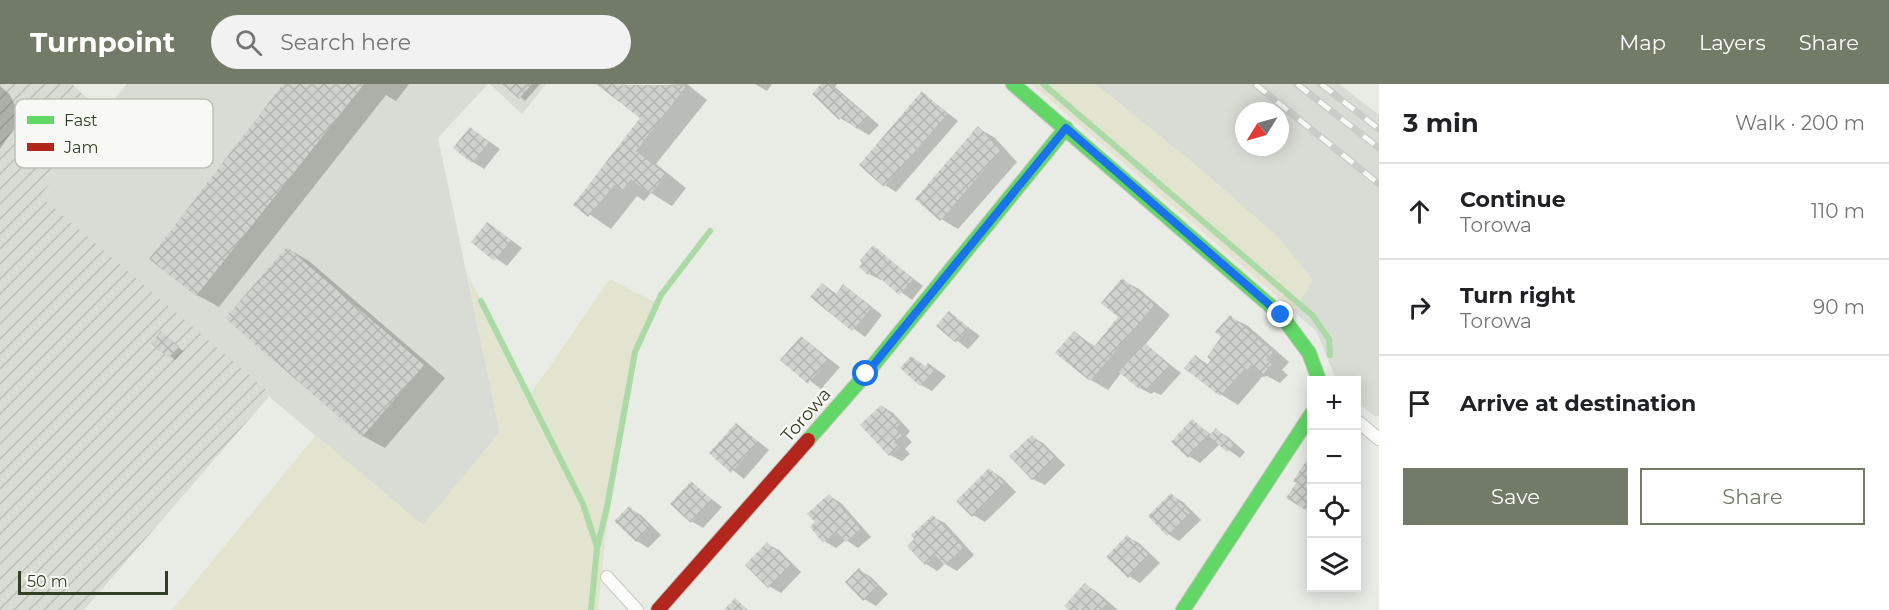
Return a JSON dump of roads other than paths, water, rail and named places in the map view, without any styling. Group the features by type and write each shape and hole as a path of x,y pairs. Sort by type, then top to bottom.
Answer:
{"street":[{"path":"1013,84 1281,315 1301,339 1318,376"},
{"name":"Torowa","path":"661,609 866,374 1066,128"},
{"path":"1183,610 1307,419"}],"lane":[{"path":"1361,424 1379,439"},
{"path":"608,577 637,610"}],"waterway":[{"path":"1043,84 1312,315 1329,339 1330,355"},
{"path":"591,610 597,548 607,507 635,352 661,295 710,231"},
{"path":"481,301 583,504 597,547"}],"railway":[{"path":"1255,84 1379,184"},
{"path":"1297,84 1379,148"},
{"path":"1321,84 1379,129"}]}
